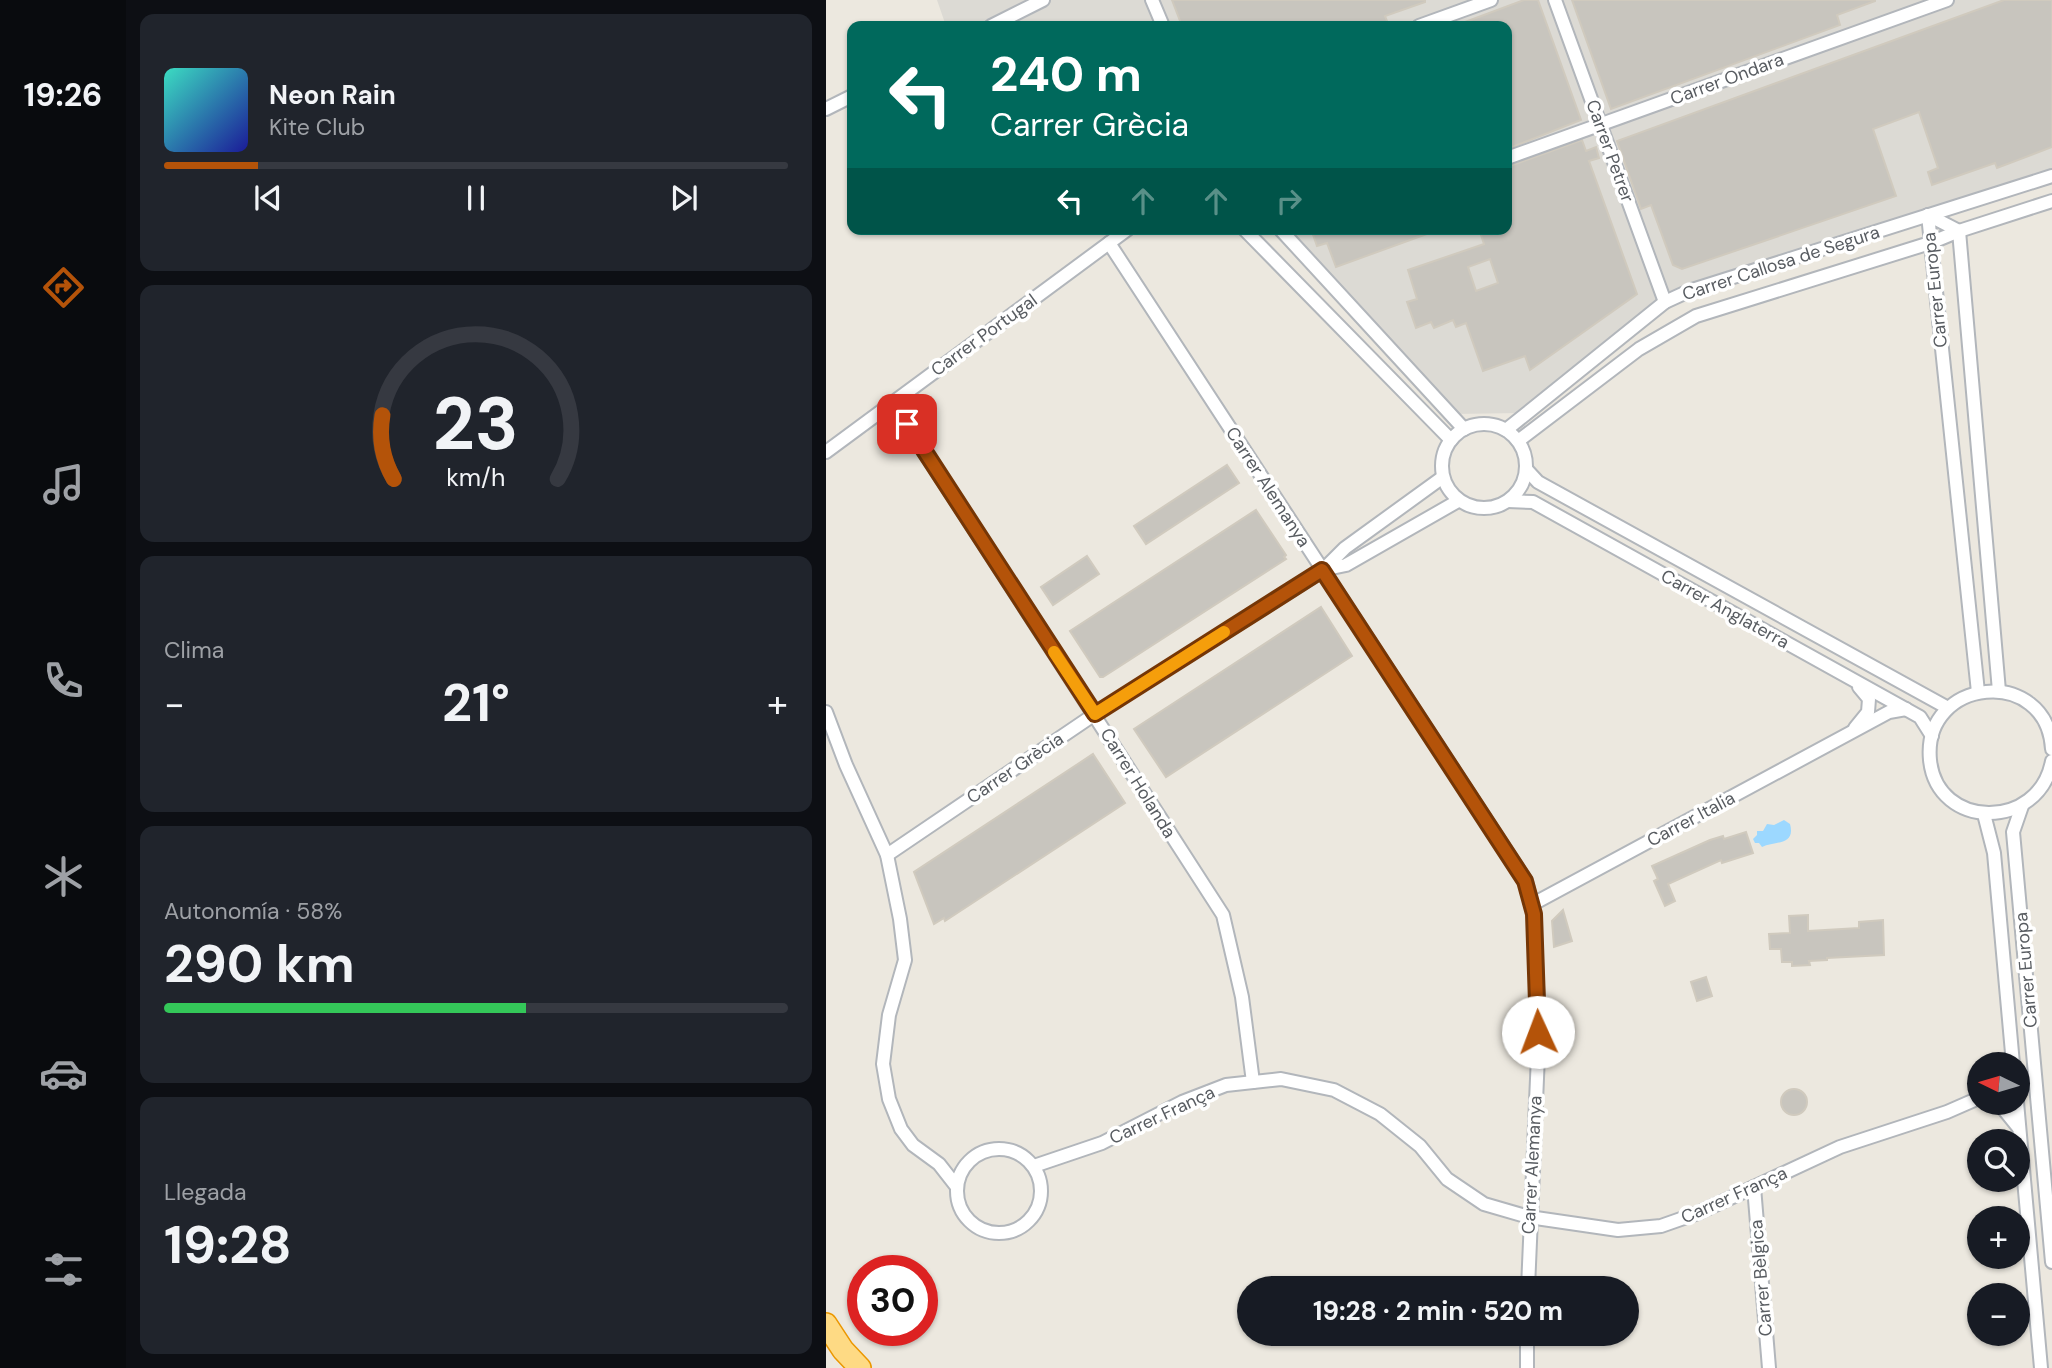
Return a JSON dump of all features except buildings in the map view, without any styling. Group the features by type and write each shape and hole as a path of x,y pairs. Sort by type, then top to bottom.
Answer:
{"highway":[{"path":"826,1324 843,1350 860,1368"}],"street":[{"path":"1001,21 1043,0"},
{"path":"1152,0 1162,21"},
{"path":"1433,21 1491,0"},
{"name":"Carrer Petrer","path":"1555,0 1665,302"},
{"name":"Carrer Ondara","path":"1512,156 1947,0"},
{"path":"826,109 847,98"},
{"name":"Carrer Callosa de Segura","path":"1506,430 1665,302 1689,291 2052,176"},
{"name":"Carrer Callosa de Segura","path":"1518,441 1639,349 1696,316 1930,243 1959,230 2052,201"},
{"name":"Carrer Europa","path":"1978,692 1928,215 1959,230 1998,691"},
{"name":"Carrer Portugal","path":"826,452 1120,235"},
{"path":"1250,235 1451,440"},
{"path":"1286,235 1464,429"},
{"name":"Carrer Alemanya","path":"1109,243 1525,881 1534,914 1538,1032 1528,1276"},
{"name":"Carrer Holanda","path":"892,402 1223,915 1242,997 1253,1082"},
{"path":"1485,424 1506,430 1518,441 1524,454 1526,469 1517,492 1508,501 1487,509 1468,506 1458,501 1450,492 1443,477 1441,463 1444,450 1464,429 1485,424"},
{"name":"Carrer Anglaterra","path":"1526,469 1538,482 1948,708"},
{"name":"Carrer Grècia","path":"887,855 1095,714 1322,570 1345,548 1443,477"},
{"name":"Carrer Grècia","path":"1322,570 1346,565 1458,501"},
{"name":"Carrer Anglaterra","path":"1508,501 1533,502 1920,717 1932,736"},
{"path":"1851,733 1868,712 1869,699 1855,681"},
{"path":"2052,749 2052,739 2041,716 2030,704 1998,691 1978,692 1948,708 1940,717 1932,736 1930,761 1937,782 1949,797 1961,806 1984,814 2004,813 2022,806 2039,792 2052,765"},
{"name":"Carrer Italia","path":"1531,905 1889,712 1906,709"},
{"path":"826,712 846,765 887,855 900,919 905,960 889,1014 883,1064 889,1100 901,1129 913,1145 939,1164 957,1187"},
{"name":"Carrer Europa","path":"2022,806 2013,832 2052,1262"},
{"name":"Carrer Europa","path":"1984,814 1994,853 2011,1052"},
{"name":"Carrer França","path":"1034,1166 1102,1143 1182,1102 1226,1085 1282,1079 1334,1090 1380,1114 1420,1146 1447,1179 1484,1204 1529,1217 1618,1230 1661,1226 1698,1213 1840,1147 1967,1103"},
{"path":"2008,1115 2019,1128"},
{"path":"2018,1115 2041,1368"},
{"path":"1000,1148 1025,1157 1034,1166 1040,1178 1042,1192 1033,1217 1023,1226 1011,1232 997,1234 972,1224 963,1213 958,1201 957,1187 966,1164 976,1156 1000,1148"},
{"path":"939,1164 966,1164"},
{"name":"Carrer Bèlgica","path":"1754,1187 1769,1368"},
{"path":"1527,1346 1527,1368"}],"shaded area":[{"path":"937,0 2052,0 2052,184 1673,302 1521,413 1454,414 1290,235 1512,235 1512,21 944,21"}],"water":[{"path":"1784,820 1790,824 1790,836 1787,839 1762,847 1755,843 1753,839 1757,831 1763,831 1767,824 1774,825"}],"slow traffic":[{"path":"1054,652 1095,714 1224,632"}],"route":[{"path":"907,424 1095,714 1322,570 1525,881 1534,914 1538,1032"}]}
